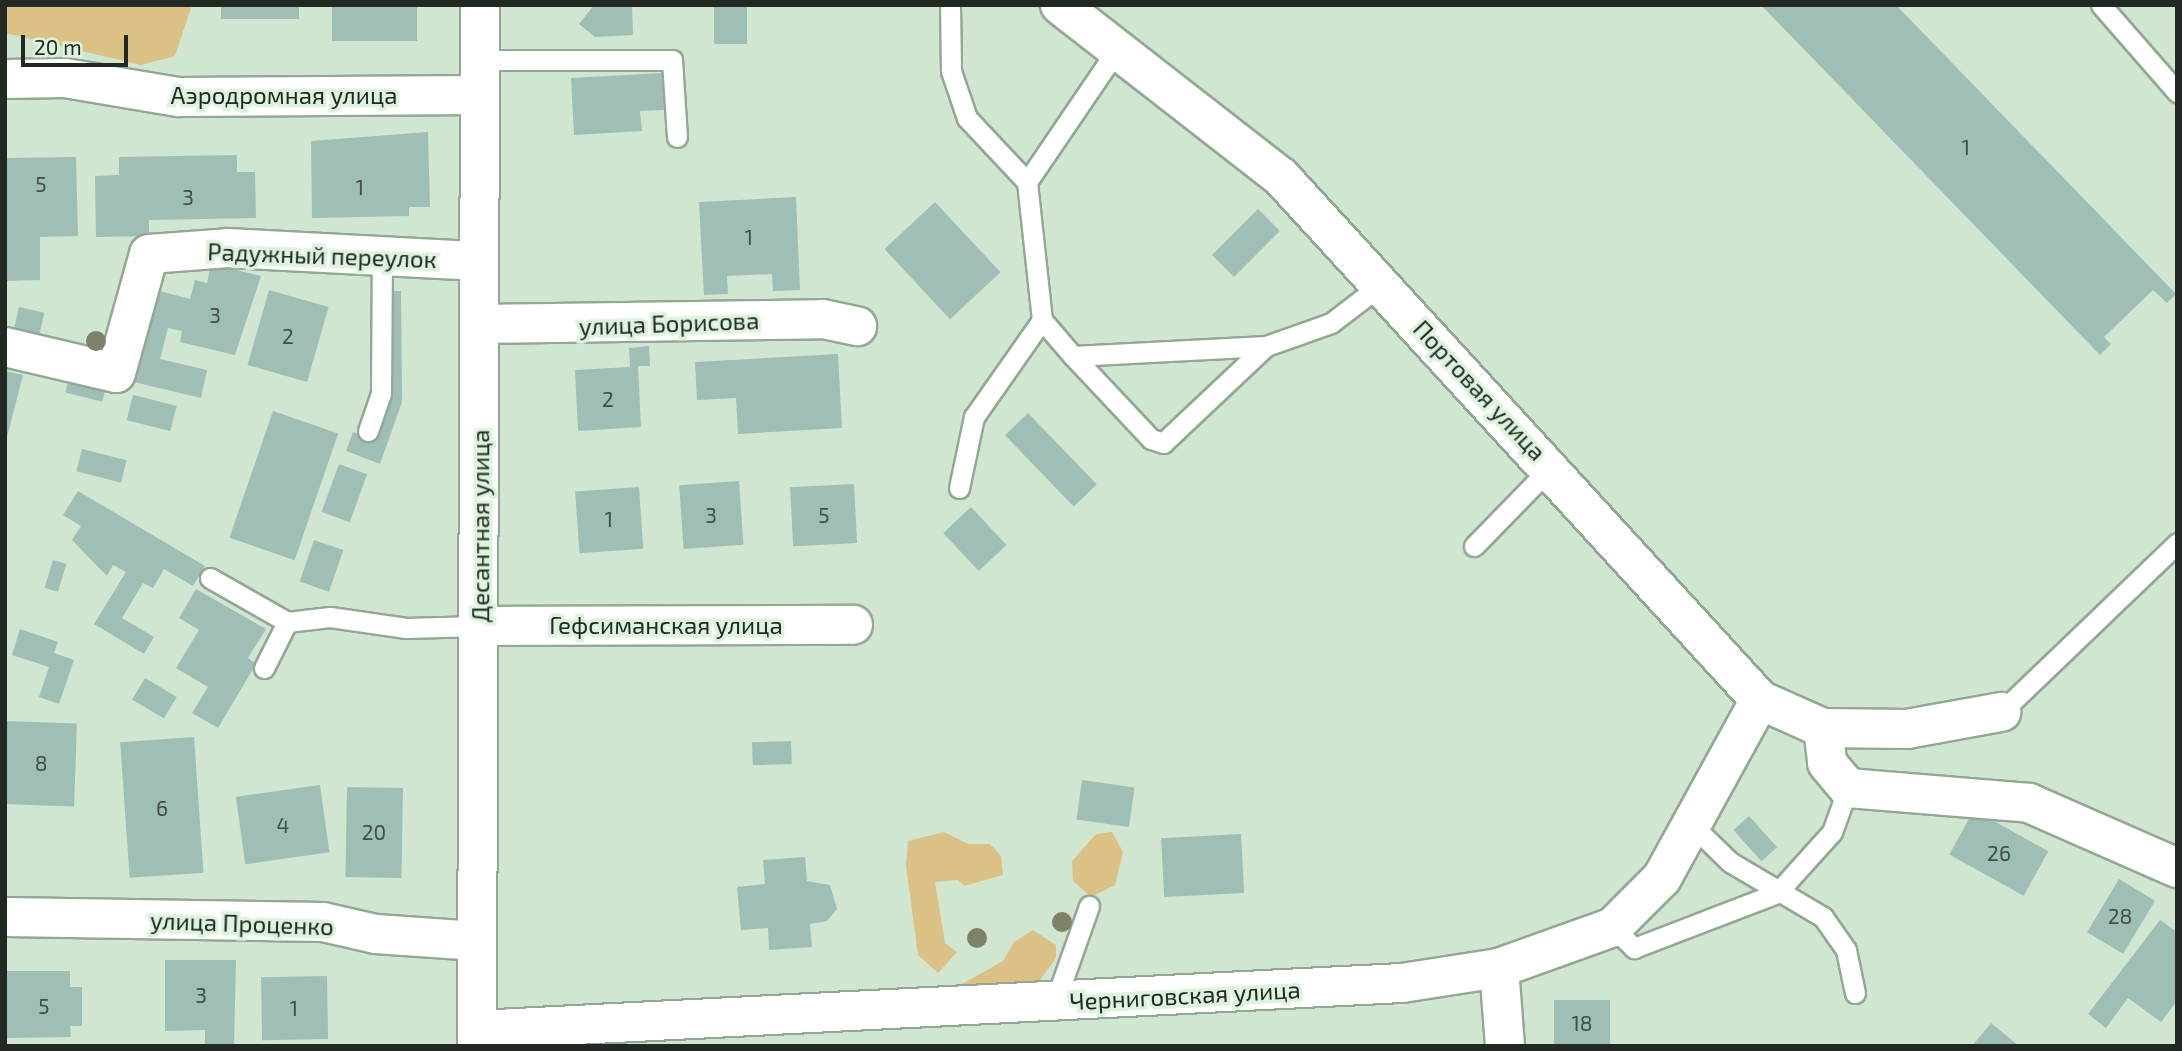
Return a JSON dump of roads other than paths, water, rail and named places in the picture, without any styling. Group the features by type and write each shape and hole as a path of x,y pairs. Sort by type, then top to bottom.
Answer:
{"street":[{"name":"Десантная улица","path":"477,1038 480,5"},
{"name":"Портовая улица","path":"1060,5 1281,177 1551,467 1760,700 1823,728 1907,729 2001,712"},
{"name":"Аэродромная улица","path":"5,79 65,78 179,97 480,78"},
{"name":"Радужный переулок","path":"5,347 116,373 149,254 229,248 479,261"},
{"name":"улица Борисова","path":"479,324 810,318 857,326"},
{"name":"Гефсиманская улица","path":"480,626 853,625"},
{"name":"Черниговская улица","path":"477,1038 1402,983 1499,968 1613,927 1662,878 1760,700"},
{"path":"1823,728 1827,763 1848,789 2029,803 2177,868"},
{"name":"улица Проценко","path":"5,917 323,922 376,934 477,941"},
{"path":"1499,968 1505,1046"}],"lane":[{"path":"950,5 951,71 967,118 1027,182 1042,320 1073,356 1151,439 1163,443 1266,346"},
{"path":"2101,5 2177,92"},
{"path":"1027,182 1116,51"},
{"path":"480,78 672,60 677,136"},
{"path":"368,431 382,394 382,258"},
{"path":"1073,356 1266,346 1331,323 1382,284"},
{"path":"960,488 974,417 1042,320"},
{"path":"1474,546 1551,467"},
{"path":"2001,712 2177,543"},
{"path":"209,578 287,622 330,617 406,628 480,626"},
{"path":"264,668 287,622"},
{"path":"1613,927 1634,948 1777,893 1832,832 1848,789"},
{"path":"1690,823 1730,862 1777,893 1823,917 1846,950 1855,993"},
{"path":"1055,1002 1088,906"}]}
